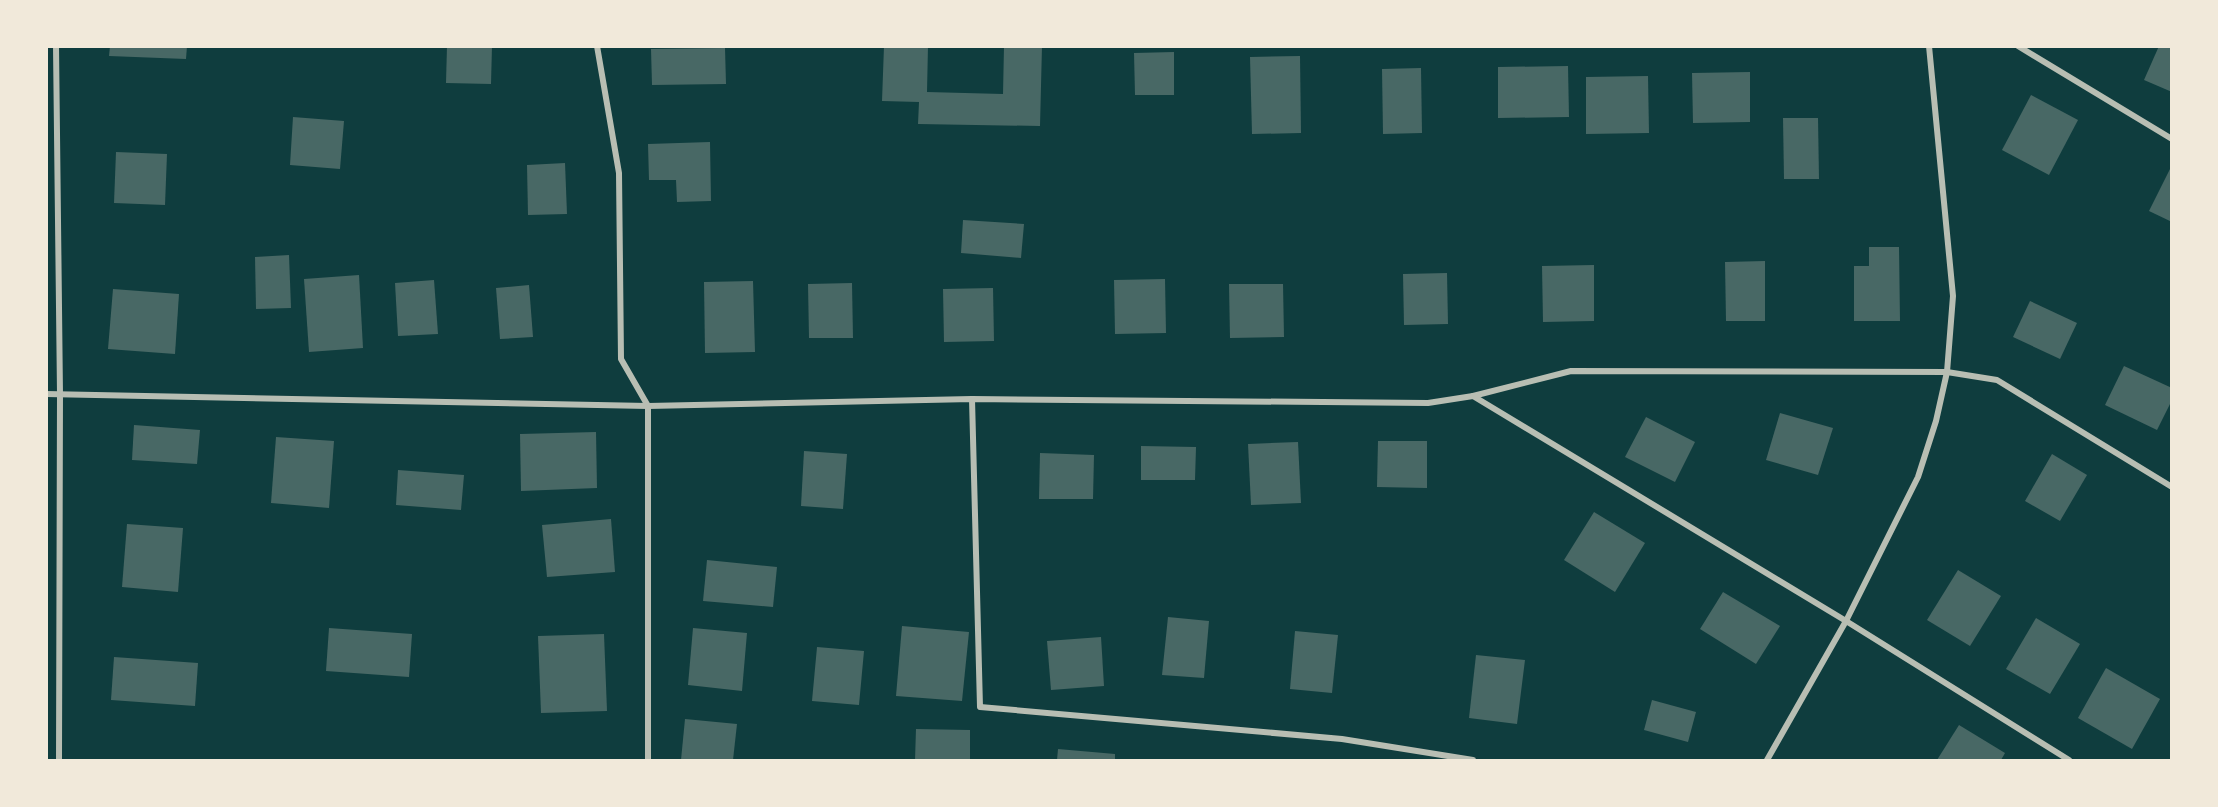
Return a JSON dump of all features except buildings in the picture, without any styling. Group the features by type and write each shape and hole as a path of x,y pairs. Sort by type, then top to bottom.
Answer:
{"street":[{"path":"56,46 60,394 59,760"},
{"path":"597,46 619,173 621,359 648,406 648,760"},
{"path":"1767,760 1846,621 1918,477 1936,421 1947,372 1953,296 1929,46"},
{"path":"2018,46 2172,140"},
{"path":"46,394 648,406 972,399 1428,403 1473,396 1571,371 1947,372 1996,380 2172,487"},
{"path":"1473,396 1846,621 2069,760"},
{"path":"972,399 980,707 1342,739 1473,760"}]}
